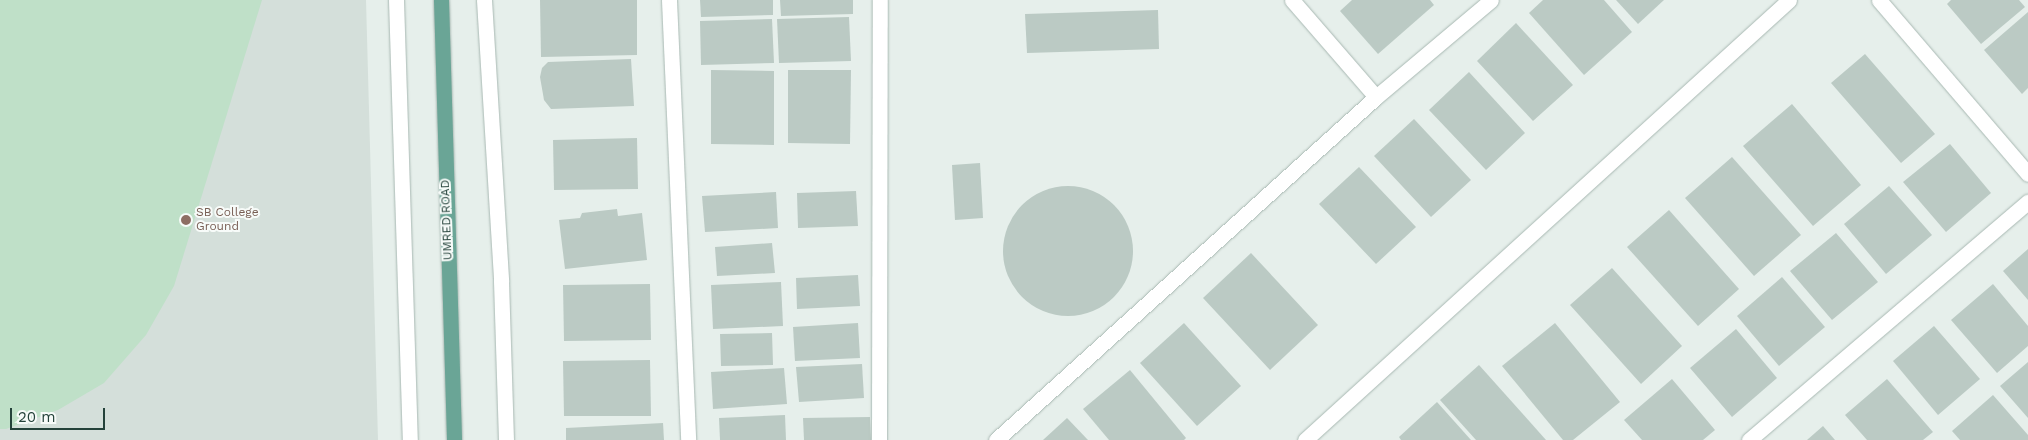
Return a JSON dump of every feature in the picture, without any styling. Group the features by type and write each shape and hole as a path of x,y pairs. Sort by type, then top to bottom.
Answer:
{"main road":[{"name":"UMRED ROAD","path":"441,0 454,440"}],"street":[{"path":"396,0 410,440"},
{"path":"484,0 501,281 506,440"},
{"path":"669,0 688,440"},
{"path":"879,440 880,0"},
{"path":"1292,0 1376,97"},
{"path":"996,440 1376,97 1491,0"},
{"path":"1305,440 1789,0"},
{"path":"1879,0 2028,174"},
{"path":"1749,440 2028,202"}],"shaded area":[{"name":"SB College Ground","path":"0,0 366,0 378,440 0,440"}],"green space":[{"path":"0,0 262,0 174,286 146,335 104,383 58,410 6,429 0,429"}],"building":[{"path":"540,0 637,0 637,55 541,57"},
{"path":"700,0 773,0 773,15 701,17"},
{"path":"780,0 853,0 853,14 781,16"},
{"path":"1352,0 1430,0 1434,5 1378,54 1340,11"},
{"path":"1543,0 1604,0 1632,32 1584,75 1529,13"},
{"path":"1616,0 1664,0 1638,24"},
{"path":"1951,0 2019,0 2025,7 1981,44 1947,4"},
{"path":"1158,10 1159,49 1027,53 1025,14"},
{"path":"2028,12 2028,88 2022,94 1984,50"},
{"path":"849,17 851,61 779,63 777,19"},
{"path":"772,19 774,63 701,65 700,21"},
{"path":"1516,23 1573,85 1533,121 1477,61"},
{"path":"1865,54 1935,134 1901,163 1831,83"},
{"path":"631,59 634,106 551,109 544,100 540,77 542,68 548,62"},
{"path":"711,70 774,71 774,145 711,144"},
{"path":"788,70 851,70 850,144 788,143"},
{"path":"1469,72 1525,133 1486,170 1429,110"},
{"path":"1792,104 1861,185 1813,226 1743,146"},
{"path":"1414,119 1471,180 1431,217 1374,156"},
{"path":"637,138 638,189 554,190 553,140"},
{"path":"1950,144 1991,193 1946,232 1903,182"},
{"path":"1732,157 1801,235 1754,276 1685,198"},
{"path":"980,163 983,218 955,220 952,165"},
{"path":"1359,167 1416,227 1376,264 1319,204"},
{"path":"1068,186 1081,187 1093,191 1114,205 1128,226 1132,238 1132,264 1128,276 1114,297 1093,311 1081,315 1068,316 1055,315 1043,311 1022,297 1008,276 1004,264 1003,251 1004,238 1008,226 1022,205 1043,191 1055,187"},
{"path":"1889,186 1932,235 1886,274 1844,224"},
{"path":"856,191 858,226 798,228 797,193"},
{"path":"776,192 778,228 705,232 702,196"},
{"path":"617,209 618,216 642,213 647,260 565,269 559,220 580,218 582,213"},
{"path":"1669,210 1739,289 1698,326 1627,247"},
{"path":"1836,233 1878,282 1832,320 1790,271"},
{"path":"772,243 775,273 717,276 715,247"},
{"path":"2028,249 2028,300 2003,271"},
{"path":"1251,253 1318,325 1270,370 1203,298"},
{"path":"1612,268 1682,346 1641,384 1570,305"},
{"path":"858,275 860,306 797,309 796,278"},
{"path":"1782,277 1825,327 1779,366 1737,316"},
{"path":"781,282 783,326 713,329 711,285"},
{"path":"650,284 651,340 564,341 563,285"},
{"path":"1993,284 2028,326 2028,346 1997,373 1951,320"},
{"path":"858,323 860,358 795,361 793,327"},
{"path":"1184,323 1241,386 1197,426 1140,363"},
{"path":"1555,323 1620,402 1573,440 1563,440 1502,366"},
{"path":"1934,326 1980,379 1938,415 1893,361"},
{"path":"1736,329 1777,378 1732,417 1690,368"},
{"path":"772,333 773,365 721,366 720,334"},
{"path":"650,360 651,416 564,416 563,361"},
{"path":"2028,362 2028,418 2000,386"},
{"path":"862,364 864,398 799,402 796,367"},
{"path":"1479,365 1546,440 1476,440 1440,400"},
{"path":"784,368 787,404 713,409 711,372"},
{"path":"1130,370 1186,438 1184,440 1109,440 1083,409"},
{"path":"1672,379 1715,430 1703,440 1642,440 1624,420"},
{"path":"1887,379 1933,432 1923,440 1867,440 1845,415"},
{"path":"1993,395 2028,435 2028,440 1960,440 1952,431"},
{"path":"1437,402 1471,440 1401,440 1399,437"},
{"path":"785,415 786,440 720,440 719,418"},
{"path":"870,417 871,440 804,440 803,418"},
{"path":"1067,418 1088,440 1043,440"},
{"path":"663,423 664,440 566,440 566,428"},
{"path":"1823,426 1835,440 1807,440"}],"place":[{"name":"SB College Ground","path":"186,220"}]}
